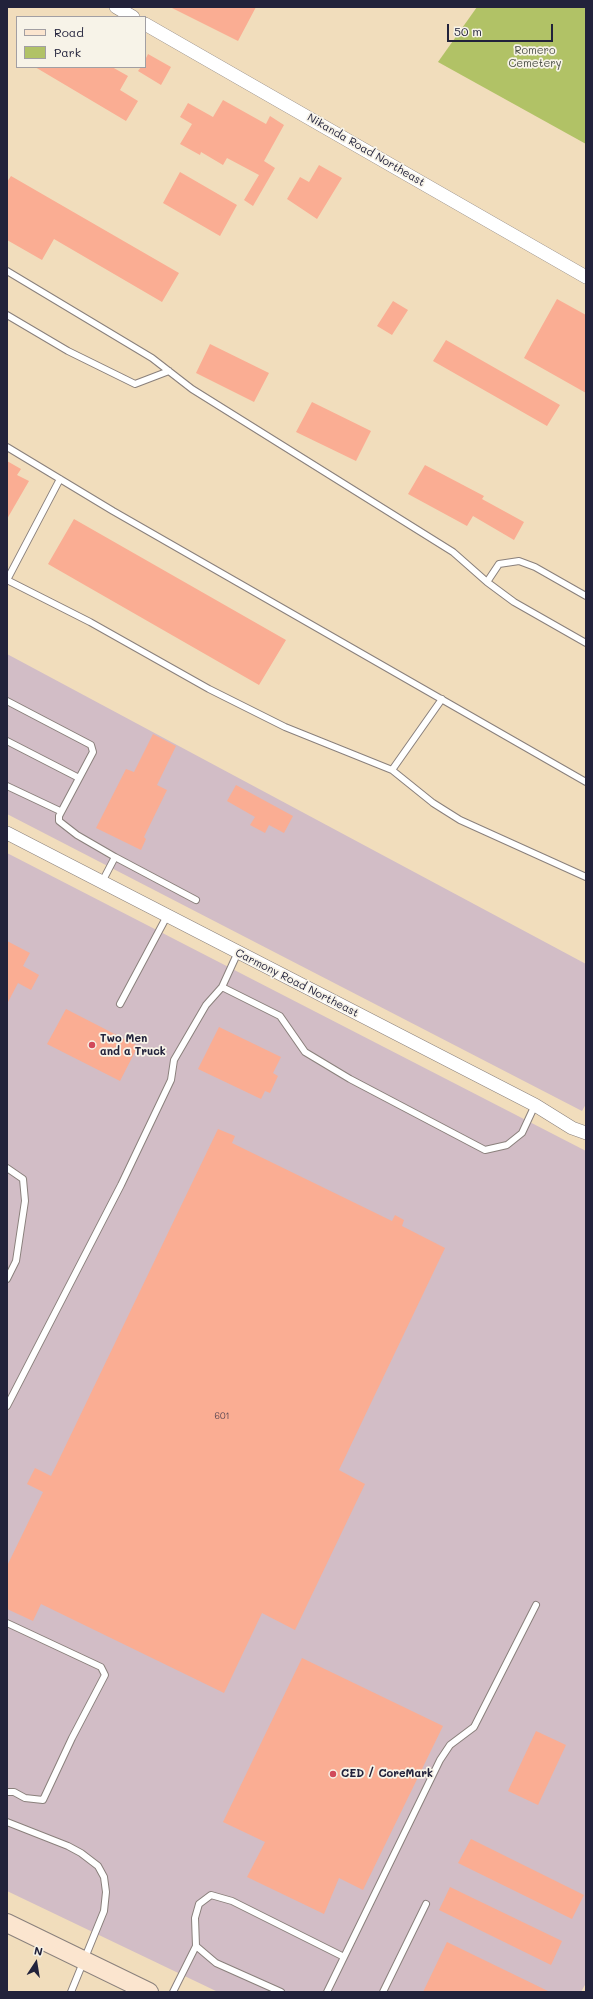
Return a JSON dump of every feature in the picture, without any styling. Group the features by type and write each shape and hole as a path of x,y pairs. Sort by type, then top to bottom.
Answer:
{"main road":[{"path":"7,1924 149,1992"}],"street":[{"path":"116,7 131,16"},
{"name":"Nikanda Road Northeast","path":"146,25 586,277"},
{"name":"Carmony Road Northeast","path":"7,833 535,1105 572,1128 586,1133"}],"lane":[{"path":"7,271 152,358 218,406 454,552 487,582 514,602 586,643"},
{"path":"7,315 68,351 135,384 169,371"},
{"path":"7,447 586,782"},
{"path":"60,479 7,580 90,622 209,689 285,727 392,770 433,803 460,820 586,877"},
{"path":"487,582 499,564 518,561 535,567 586,596"},
{"path":"392,770 442,699"},
{"path":"7,701 91,745 93,752 60,811 59,821 77,835 115,857 196,900"},
{"path":"7,742 79,778"},
{"path":"7,786 60,811"},
{"path":"102,882 115,857"},
{"path":"120,1004 167,916"},
{"path":"7,1406 121,1185 171,1080 174,1060 206,1005 222,987 238,952"},
{"path":"222,987 280,1016 305,1052 350,1079 485,1150 507,1146 522,1134 535,1105"},
{"path":"7,1168 22,1179 26,1201 16,1261 7,1279"},
{"path":"327,1992 440,1760 450,1745 474,1727 536,1605"},
{"path":"7,1623 101,1667 105,1675 72,1738 43,1800 25,1798 14,1792 7,1792"},
{"path":"7,1822 82,1853 98,1866 104,1877 106,1892 104,1911 71,1992"},
{"path":"173,1992 196,1946 195,1918 199,1904 211,1895 232,1901 344,1957"},
{"path":"383,1992 426,1904"},
{"path":"196,1946 216,1962 281,1992"}],"shaded area":[{"path":"7,654 586,964 586,1104 582,1111 7,814"},
{"path":"7,853 586,1151 586,1983 581,1992 218,1992 7,1891"}],"green space":[{"name":"Romero Cemetery","path":"477,7 586,7 586,144 438,62"}],"building":[{"path":"170,7 256,7 238,41"},
{"path":"148,54 171,67 161,85 138,71 140,68 146,68 146,58"},
{"path":"37,68 114,68 128,76 120,90 138,101 126,121"},
{"path":"223,100 266,124 270,116 284,125 264,161 275,168 253,206 244,200 259,175 227,158 223,165 201,152 200,155 180,144 192,124 180,117 188,103 213,117"},
{"path":"319,165 342,178 317,219 287,199 300,177 309,182"},
{"path":"180,172 237,205 220,236 163,203"},
{"path":"11,176 179,273 162,302 54,239 42,260 7,240 7,182"},
{"path":"557,299 586,315 586,393 524,358"},
{"path":"393,301 408,310 392,335 377,326"},
{"path":"446,340 560,405 547,426 433,361"},
{"path":"210,344 269,373 254,402 196,373"},
{"path":"312,402 371,431 356,461 296,432"},
{"path":"7,461 21,469 17,475 29,481 7,519"},
{"path":"425,465 484,496 482,499 524,522 514,540 473,516 467,526 408,494"},
{"path":"74,519 286,640 259,685 48,564"},
{"path":"153,734 176,746 157,785 167,790 144,837 146,839 141,850 96,828 126,769 134,772"},
{"path":"236,785 293,816 284,833 269,825 265,833 250,825 255,817 227,801"},
{"path":"7,941 30,953 23,966 39,975 31,990 18,983 7,1004"},
{"path":"66,1009 138,1046 120,1081 47,1044"},
{"path":"219,1027 281,1057 273,1073 278,1076 270,1093 265,1091 261,1099 198,1069"},
{"path":"218,1129 235,1136 232,1143 392,1221 395,1215 404,1220 402,1226 445,1248 339,1470 365,1484 295,1630 262,1613 224,1693 41,1604 33,1621 7,1609 7,1566 43,1492 27,1484 35,1468 51,1476"},
{"name":"CED / CoreMark","path":"302,1658 443,1726 363,1890 339,1878 324,1914 247,1877 265,1842 223,1822"},
{"path":"536,1731 566,1745 538,1805 508,1791"},
{"path":"471,1839 584,1895 572,1919 458,1863"},
{"path":"450,1887 562,1941 551,1965 439,1910"},
{"path":"447,1942 550,1992 423,1992"}],"place":[{"name":"Two Men and a Truck","path":"92,1045"},
{"name":"CED / CoreMark","path":"333,1774"}]}
